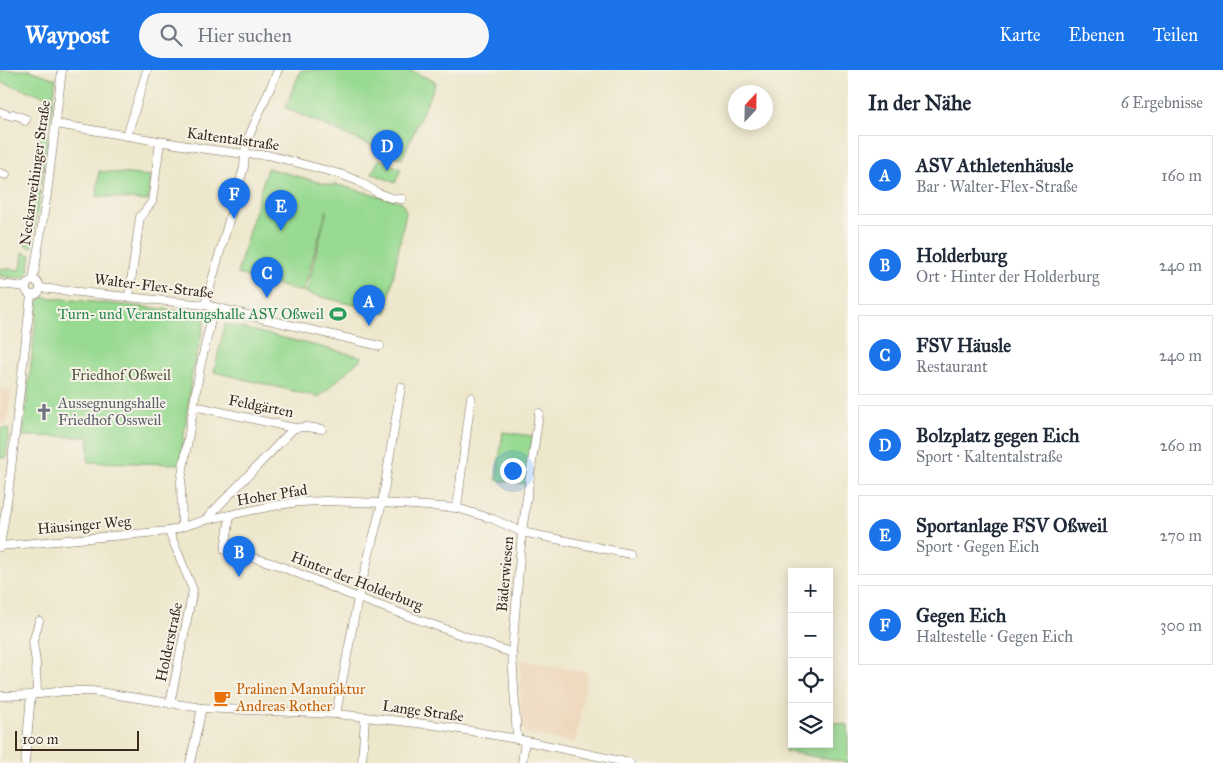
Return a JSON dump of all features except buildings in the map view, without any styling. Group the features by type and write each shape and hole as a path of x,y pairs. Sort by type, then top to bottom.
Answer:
{"street":[{"name":"Neckarweihinger Straße","path":"33,280 62,70"},
{"path":"127,136 147,70"},
{"path":"204,305 244,167 246,143 278,70"},
{"path":"0,112 12,116 13,114 26,119 25,121"},
{"name":"Kaltentalstraße","path":"56,124 160,142 245,154 268,155 340,174 358,181 378,193 391,198 402,199"},
{"path":"129,296 140,217 152,202 160,142"},
{"path":"33,280 39,284 40,288 38,293 31,295 27,293 26,287 28,282 33,280"},
{"path":"0,284 26,287"},
{"name":"Walter-Flex-Straße","path":"40,288 214,306 380,346"},
{"path":"0,547 4,494 31,295"},
{"path":"182,526 181,481 203,352 214,306"},
{"path":"336,714 358,598 382,503 401,387"},
{"path":"457,508 471,397"},
{"name":"Feldgärten","path":"194,406 294,428 322,429"},
{"name":"Bäderwiesen","path":"522,763 512,653 522,532 539,413"},
{"path":"204,520 294,428"},
{"name":"Hoher Pfad","path":"169,530 204,520 298,502 382,503 457,508 493,519 522,532 630,554"},
{"name":"Hinter der Holderburg","path":"230,516 224,550 275,564 358,598 512,653"},
{"name":"Häusinger Weg","path":"0,547 169,530"},
{"name":"Holderstraße","path":"169,530 193,590 170,704"},
{"path":"25,763 34,695 36,663 33,642 39,621"},
{"name":"Lange Straße","path":"0,696 92,691 202,708 365,717 442,726 521,740 630,763"},
{"path":"190,763 202,708"},
{"path":"362,763 365,717"}],"shaded area":[{"path":"0,389 12,390 7,424 0,423"},
{"path":"520,660 588,672 575,743 530,735 521,728"}],"green space":[{"path":"0,70 29,70 56,79 49,125 42,122 45,96 0,82"},
{"path":"301,70 409,70 436,82 402,159 285,108"},
{"path":"41,130 48,132 41,184 34,182"},
{"path":"379,159 401,169 395,183 372,173"},
{"path":"267,168 402,202 406,212 386,313 306,293 327,210 303,292 237,274"},
{"path":"99,171 150,176 148,201 97,196"},
{"path":"32,189 40,191 32,248 25,245"},
{"path":"23,252 31,255 28,272 25,277 0,276 0,268 21,270"},
{"name":"Friedhof Oßweil","path":"43,297 203,313 206,317 192,374 180,464 88,462 89,437 23,436 38,301"},
{"path":"225,324 363,357 319,397 214,372"},
{"path":"0,428 9,429 6,458 0,458"},
{"path":"503,432 533,436 526,484 496,480"},
{"path":"833,723 848,725 848,763 785,751 788,736 788,748 833,748"}],"place":[{"name":"Bolzplatz gegen Eich","path":"387,171"},
{"name":"Gegen Eich","path":"234,219"},
{"name":"Sportanlage FSV Oßweil","path":"281,231"},
{"name":"FSV Häusle","path":"267,298"},
{"name":"Turn- und Veranstaltungshalle ASV Oßweil","path":"338,314"},
{"name":"ASV Athletenhäusle","path":"369,326"},
{"name":"Aussegnungshalle Friedhof Ossweil","path":"44,412"},
{"name":"Holderburg","path":"239,577"},
{"name":"Pralinen Manufaktur Andreas Rother","path":"222,698"}]}
